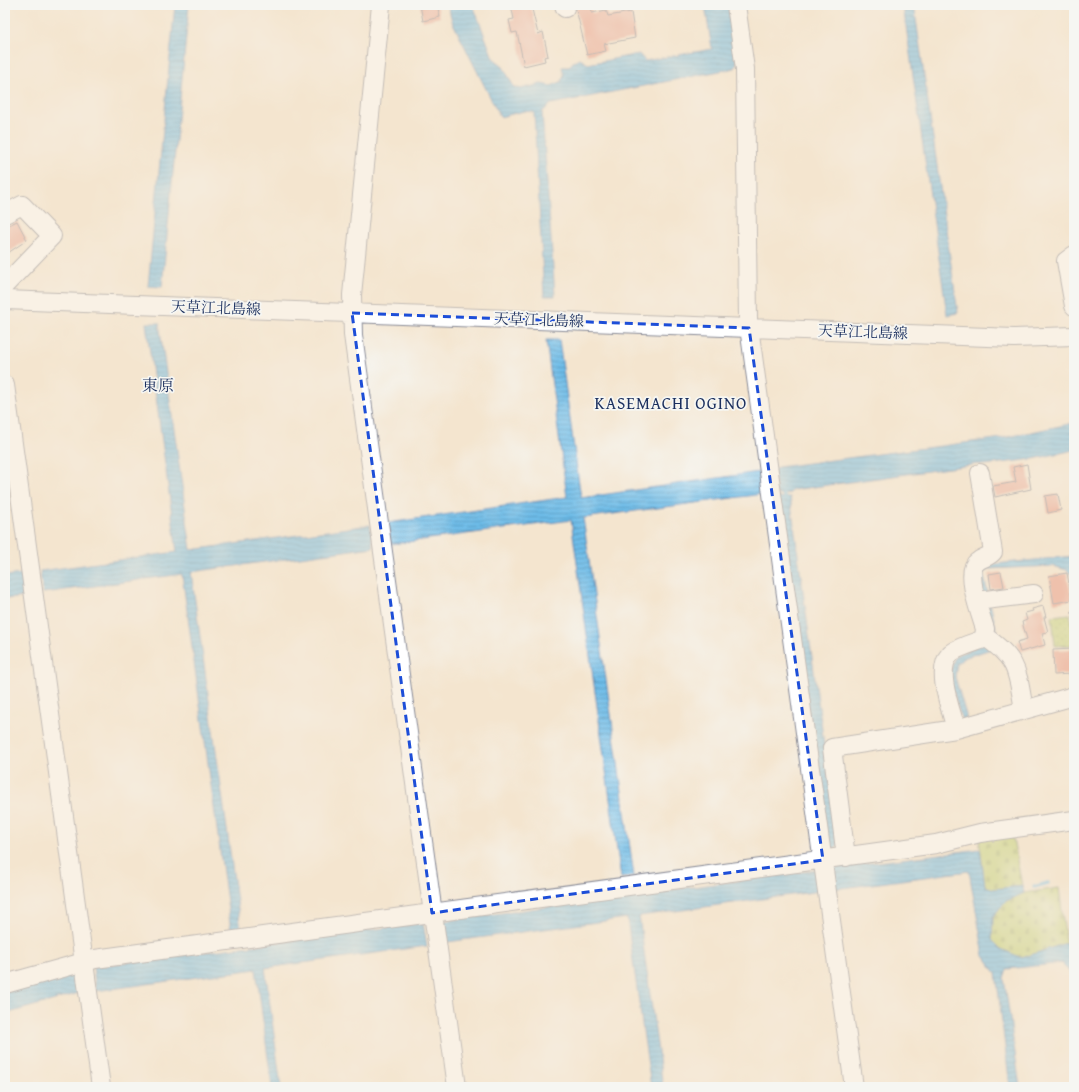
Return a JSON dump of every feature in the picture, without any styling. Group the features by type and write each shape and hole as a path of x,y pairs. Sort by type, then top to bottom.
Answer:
{"street":[{"path":"381,5 352,295 353,335 456,1087"},
{"path":"736,5 745,69 747,311 854,1087"},
{"path":"5,214 22,205 52,236 5,285"},
{"path":"1074,255 1066,261 1074,306"},
{"name":"天草江北島線","path":"5,300 1014,338 1074,336"},
{"path":"5,385 101,1087"},
{"path":"980,473 993,552 989,557 977,562 973,567 972,580 984,600 985,629 991,641 1011,658 1018,676 1024,710"},
{"path":"984,600 1034,594"},
{"path":"956,729 944,682 943,666 950,653 981,640 991,641"},
{"path":"846,857 832,748 956,729 1074,696"},
{"path":"5,984 825,873 846,857 936,844 980,833 1074,820"}],"path":[{"path":"1072,611 1074,621"}],"highlighted area":[{"path":"352,313 749,328 823,860 432,913"}],"green space":[{"path":"1070,614 1074,645 1055,646 1052,616"},
{"path":"1012,834 1022,886 994,889 985,886 979,838"},
{"path":"1059,888 1066,943 1022,958 1001,949 992,940 993,916 1006,901 1024,893"}],"water":[{"path":"175,5 189,5 162,287 148,286"},
{"path":"448,5 473,5 493,58 502,65 514,87 521,89 541,84 551,86 561,82 564,75 562,67 569,67 573,62 580,59 588,64 639,54 645,61 712,49 705,5 728,5 737,64 735,68 551,104 542,112 555,296 544,296 534,112 524,111 500,117 452,21"},
{"path":"903,5 914,5 958,313 947,315"},
{"path":"146,323 159,323 191,550 370,525 373,547 191,572 241,930 231,931 182,574 43,593 40,571 177,552"},
{"path":"546,340 559,340 581,498 759,472 762,494 583,518 634,876 621,878 571,520 391,544 388,523 567,497"},
{"path":"1074,423 1074,450 1033,459 984,465 978,464 792,490 790,493 777,495 774,470 778,467 1003,438"},
{"path":"790,497 838,846 833,850 827,848 777,498"},
{"path":"1074,556 1074,578 1067,570 1053,566 989,569 983,573 998,637 991,649 966,657 957,663 955,677 966,715 966,720 962,721 949,677 955,656 976,647 979,569 986,565"},
{"path":"22,574 26,597 5,599 5,576"},
{"path":"980,849 985,886 994,889 1022,886 1024,893 1006,901 993,916 992,940 1001,949 1022,958 1066,943 1074,947 1074,977 1062,963 1007,969 1004,978 1020,1087 1010,1087 996,973 984,956 969,871 834,889 831,868"},
{"path":"817,870 820,891 639,916 663,1087 651,1087 627,918 447,942 444,921"},
{"path":"423,923 427,946 265,968 281,1087 272,1087 256,969 96,991 93,967"},
{"path":"76,972 79,993 5,1014 5,992"}],"building":[{"path":"420,5 437,5 440,17 423,21"},
{"path":"511,5 531,5 538,34 543,32 548,56 544,57 545,61 524,66 517,32 512,33 509,20 514,19"},
{"path":"575,5 591,5 592,13 606,10 608,16 631,12 635,38 604,44 606,51 587,55"},
{"path":"17,221 27,240 5,255 5,227"},
{"path":"1027,464 1031,489 995,497 993,486 1016,482 1013,467"},
{"path":"1058,494 1061,510 1048,513 1045,496"},
{"path":"1001,572 1004,587 991,589 989,574"},
{"path":"1067,573 1072,600 1054,603 1049,576"},
{"path":"1043,606 1048,632 1042,633 1045,645 1020,652 1017,642 1027,639 1022,622 1027,620 1025,613"},
{"path":"1074,649 1074,663 1070,663 1071,674 1054,675 1053,650"}],"waterway":[{"path":"1034,887 1048,883"}],"district":[{"name":"東原","path":"158,385"},
{"name":"KASEMACHI OGINO","path":"671,403"}]}
